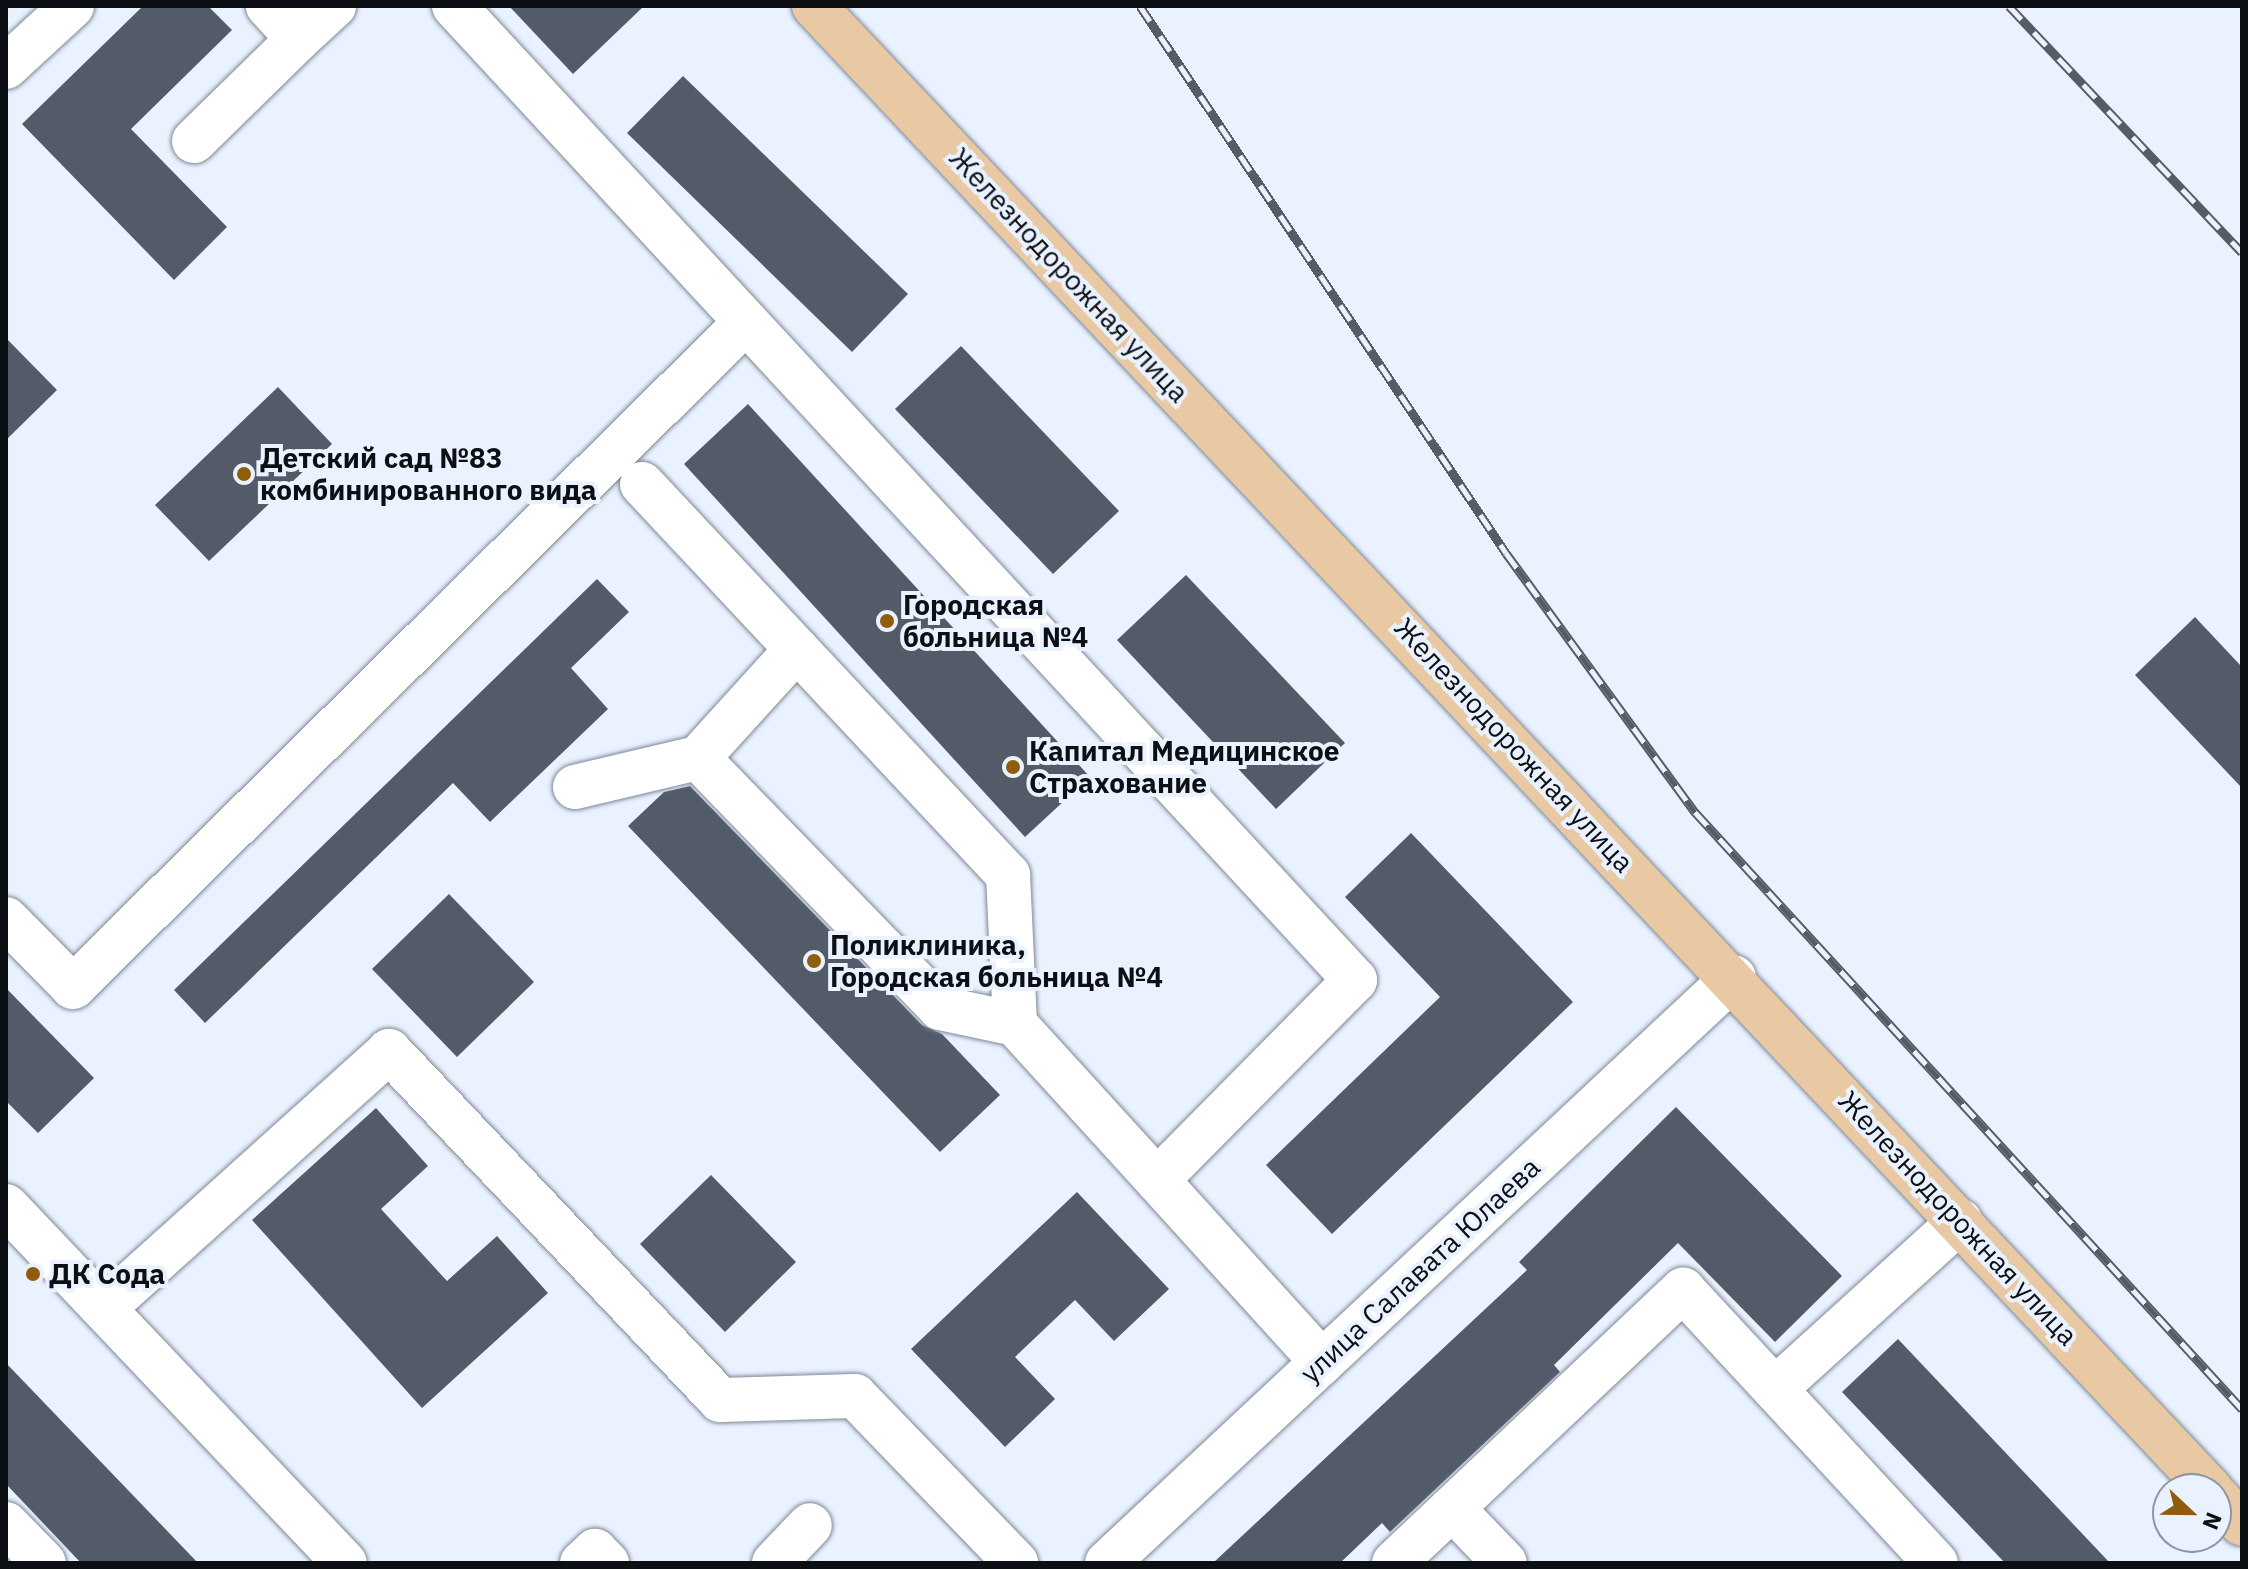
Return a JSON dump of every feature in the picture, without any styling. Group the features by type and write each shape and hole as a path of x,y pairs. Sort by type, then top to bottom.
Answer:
{"main road":[{"name":"Железнодорожная улица","path":"814,6 1734,977 2195,1473"}],"street":[{"path":"6,67 72,6"},
{"path":"268,6 298,39"},
{"path":"194,141 334,6"},
{"path":"454,6 1355,980 1157,1180"},
{"path":"6,919 73,987 746,322"},
{"path":"642,484 1008,875 1015,1024"},
{"path":"575,787 698,758 797,649"},
{"path":"698,758 940,1008 1015,1024 1322,1362"},
{"name":"улица Салавата Юлаева","path":"1107,1563 1734,977"},
{"path":"104,1308 389,1051 720,1400 855,1396 1016,1563"},
{"path":"6,1206 345,1563"},
{"path":"1775,1389 1960,1221"},
{"path":"1394,1563 1683,1290 1936,1563"},
{"path":"1452,1508 1505,1563"},
{"path":"6,1524 44,1563"},
{"path":"774,1563 810,1525"},
{"path":"582,1563 595,1551 607,1563"}],"building":[{"path":"143,6 208,6 232,30 131,129 227,227 174,280 22,124"},
{"path":"509,6 644,6 573,74"},
{"path":"683,76 908,294 852,352 627,133"},
{"path":"6,338 57,390 6,440"},
{"path":"961,346 1119,511 1053,574 895,409"},
{"name":"Детский сад №83 комбинированного вида","path":"278,387 332,444 209,561 155,505"},
{"name":"Городская больница №4","path":"748,404 1090,777 1025,837 684,464"},
{"path":"1186,575 1345,743 1276,809 1117,640"},
{"path":"597,579 629,612 571,668 608,709 490,822 453,783 205,1023 174,990"},
{"path":"2195,617 2242,667 2242,788 2135,675"},
{"name":"Поликлиника, Городская больница №4","path":"690,786 922,1025 942,1034 1000,1095 940,1152 628,826 664,792"},
{"path":"1411,833 1573,1002 1332,1234 1266,1165 1440,997 1345,897"},
{"path":"449,894 534,982 457,1057 372,969"},
{"path":"6,988 94,1078 38,1133 6,1101"},
{"path":"1676,1107 1842,1276 1775,1342 1678,1243 1554,1365 1560,1372 1390,1532 1382,1523 1340,1563 1213,1563 1527,1270 1519,1262"},
{"path":"376,1108 428,1166 381,1209 447,1281 497,1236 548,1293 422,1408 252,1220"},
{"path":"711,1175 796,1262 725,1332 640,1244"},
{"path":"1077,1192 1169,1289 1114,1341 1075,1300 1015,1357 1055,1399 1005,1447 911,1349"},
{"path":"1898,1339 2110,1563 2005,1563 1842,1392"},
{"path":"6,1363 198,1563 81,1563 6,1484"}],"railway":[{"path":"1140,6 1506,553 1695,812 2242,1409"},
{"path":"2009,6 2242,252"}],"place":[{"name":"Детский сад №83 комбинированного вида","path":"244,474"},
{"name":"Городская больница №4","path":"887,621"},
{"name":"Капитал Медицинское Страхование","path":"1013,767"},
{"name":"Поликлиника, Городская больница №4","path":"814,961"},
{"name":"ДК Сода","path":"33,1274"}]}
